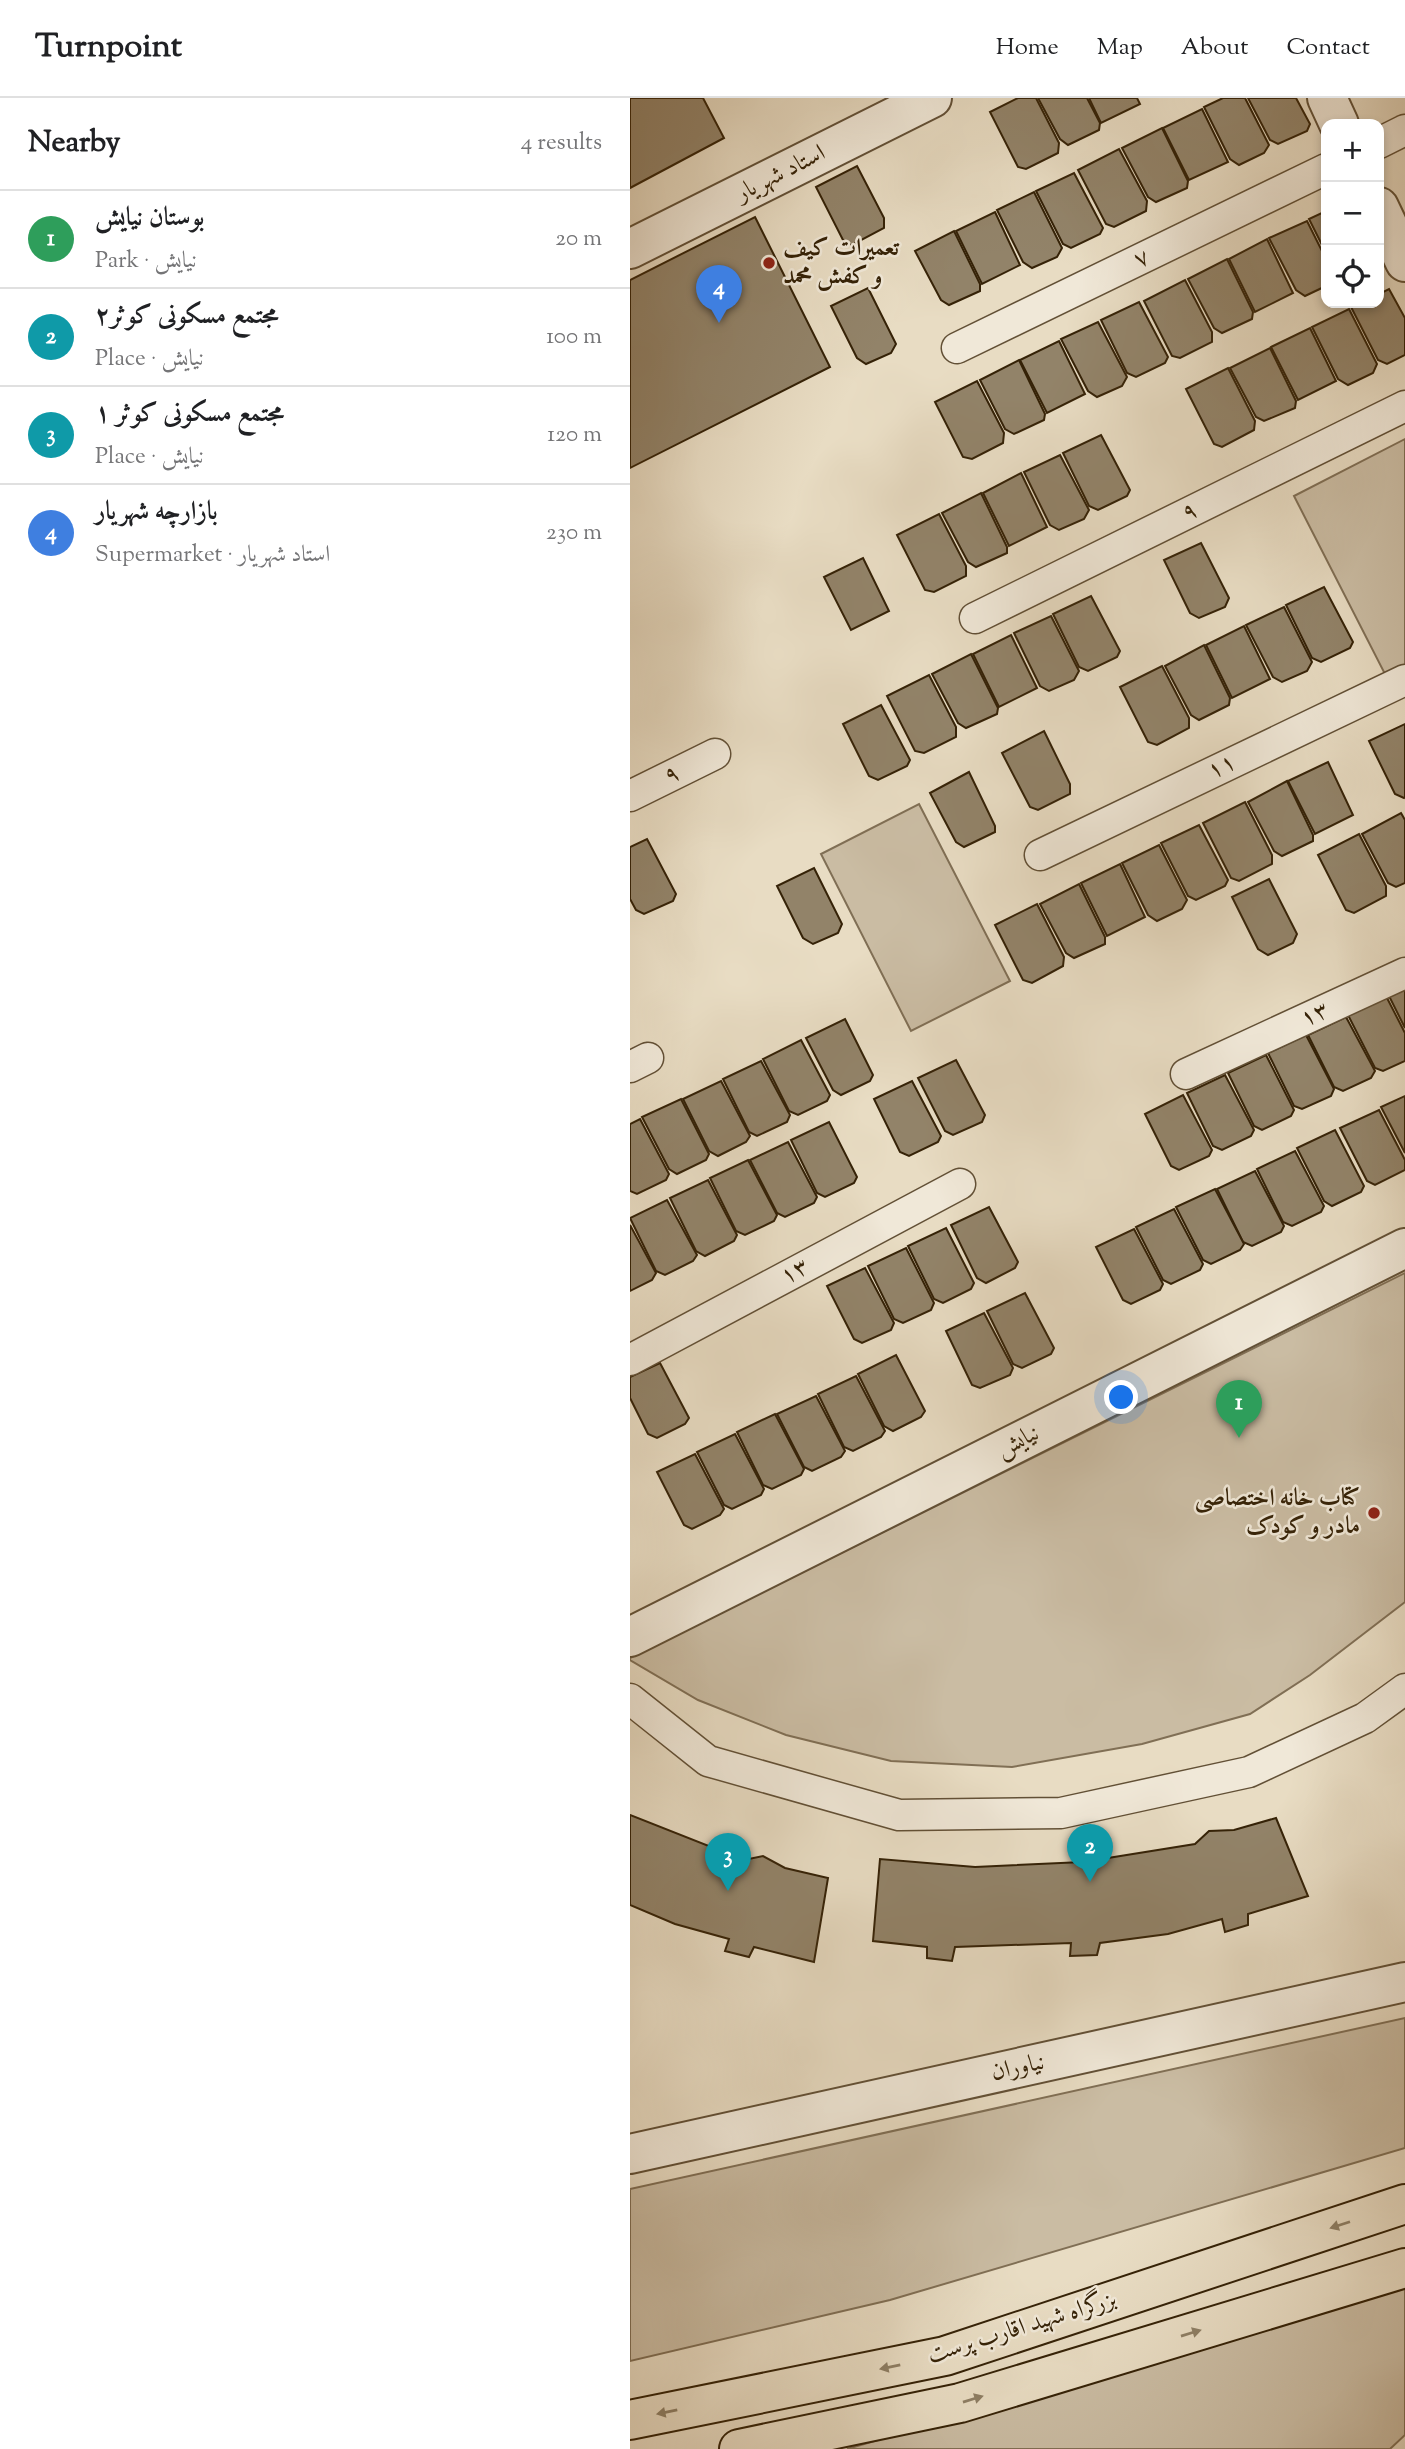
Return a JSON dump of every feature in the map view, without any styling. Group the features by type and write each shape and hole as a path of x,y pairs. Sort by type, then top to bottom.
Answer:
{"highway":[{"name":"بزرگراه شهید اقارب پرست","path":"630,2420 945,2356 1405,2204"},
{"path":"739,2449 960,2403 1405,2268"}],"street":[{"name":"استاد شهریار","path":"630,249 932,98"},
{"path":"1327,98 1337,119"},
{"path":"1384,142 1405,131"},
{"name":"۷","path":"957,348 1321,171"},
{"path":"1384,218 1405,262"},
{"name":"۹","path":"975,618 1405,405"},
{"name":"۱۱","path":"1040,855 1405,680"},
{"name":"۹","path":"630,796 715,754"},
{"name":"۱۳","path":"1186,1074 1405,973"},
{"name":"۱۳","path":"630,1360 961,1184"},
{"name":"نیایش","path":"630,1637 1405,1248"},
{"path":"630,1699 708,1761 899,1815 1061,1813 1249,1772 1366,1718 1405,1689"},
{"name":"نیاوران","path":"630,2154 1405,1982"}],"shaded area":[{"path":"1405,439 1405,669 1387,678 1294,496"},
{"path":"919,804 1010,981 911,1031 821,854"},
{"path":"1405,1273 1405,1602 1310,1675 1250,1714 1142,1744 1012,1767 891,1761 786,1735 698,1700 630,1660 630,1658"},
{"path":"1405,2018 1405,2148 890,2300 630,2361 630,2189"},
{"path":"1405,2288 1405,2435 1390,2449 847,2449"}],"building":[{"path":"630,98 703,98 724,138 630,188"},
{"path":"1018,98 1036,98 1059,143 1058,153 1026,169 1018,167 990,112"},
{"path":"1038,98 1087,98 1100,123 1099,130 1068,145 1060,139"},
{"path":"1089,98 1137,98 1140,104 1101,123"},
{"path":"1223,98 1245,98 1269,145 1264,153 1239,165 1230,159 1204,107"},
{"path":"1248,98 1296,98 1310,124 1307,131 1278,144 1270,140"},
{"path":"1202,109 1228,162 1189,180 1163,128"},
{"path":"1162,128 1188,181 1187,188 1156,202 1148,197 1122,148"},
{"path":"1119,149 1147,201 1146,211 1114,227 1106,224 1078,170"},
{"path":"857,166 884,218 884,228 852,245 844,242 816,187"},
{"path":"1074,173 1103,228 1100,234 1071,248 1063,244 1036,191"},
{"path":"1034,192 1062,248 1057,257 1032,268 1023,262 997,210"},
{"path":"995,212 1020,265 982,284 956,231"},
{"path":"1321,213 1321,243 1309,219"},
{"path":"755,217 830,367 630,468 630,280"},
{"path":"1307,221 1321,249 1321,288 1305,296 1296,290 1269,238"},
{"path":"954,231 980,284 980,291 949,305 941,300 915,251"},
{"path":"1267,239 1293,293 1255,312 1229,259"},
{"path":"1227,259 1253,312 1252,319 1222,333 1214,328 1188,279"},
{"path":"1185,280 1212,332 1212,342 1180,358 1172,356 1144,301"},
{"path":"868,288 896,344 891,353 866,364 857,358 831,306"},
{"path":"1389,289 1405,318 1405,355 1387,364 1378,360 1352,308 1384,308 1384,292"},
{"path":"1139,302 1168,357 1165,363 1136,377 1127,373 1101,320"},
{"path":"1349,309 1377,364 1373,373 1348,385 1338,379 1312,327"},
{"path":"1098,322 1127,377 1122,386 1097,397 1088,391 1061,339"},
{"path":"1310,328 1336,381 1298,400 1271,347"},
{"path":"1059,341 1085,394 1047,413 1020,360"},
{"path":"1270,348 1296,401 1295,408 1264,421 1256,417 1230,368"},
{"path":"1019,360 1045,414 1044,420 1014,434 1005,429 980,380"},
{"path":"1228,368 1255,421 1254,430 1222,447 1214,444 1186,389"},
{"path":"977,381 1004,433 1003,443 972,459 963,457 935,402"},
{"path":"1101,435 1130,490 1127,496 1098,510 1089,506 1063,453"},
{"path":"1060,455 1089,510 1084,519 1059,530 1050,525 1024,472"},
{"path":"1021,473 1047,527 1009,546 983,493"},
{"path":"981,493 1007,547 1007,553 976,567 968,562 942,513"},
{"path":"939,514 966,566 966,576 934,592 925,590 897,535"},
{"path":"1201,543 1229,598 1225,607 1199,618 1190,613 1164,560"},
{"path":"863,558 889,611 851,630 824,577"},
{"path":"1324,587 1353,642 1350,648 1321,662 1312,658 1286,605"},
{"path":"1091,596 1120,651 1117,657 1088,671 1079,667 1053,614"},
{"path":"1284,607 1312,662 1307,671 1282,682 1273,677 1246,625"},
{"path":"1051,616 1079,671 1074,680 1049,691 1040,686 1014,633"},
{"path":"1244,626 1270,679 1232,698 1206,645"},
{"path":"1011,635 1037,688 999,707 973,654"},
{"path":"1204,645 1230,698 1229,705 1199,720 1191,715 1165,666"},
{"path":"971,654 998,708 997,714 966,728 958,723 932,674"},
{"path":"1162,666 1189,718 1189,728 1157,745 1148,742 1120,687"},
{"path":"929,675 956,727 956,737 924,753 915,751 887,696"},
{"path":"881,705 910,760 907,766 878,780 869,776 843,724"},
{"path":"1405,724 1404,798 1395,794 1369,741"},
{"path":"1044,731 1070,784 1070,794 1038,810 1030,807 1002,753"},
{"path":"1328,762 1353,815 1315,834 1288,781"},
{"path":"969,772 995,826 995,832 964,847 956,842 930,793"},
{"path":"1287,781 1313,835 1313,841 1282,856 1274,851 1248,802"},
{"path":"1245,802 1272,855 1272,864 1239,881 1231,878 1203,823"},
{"path":"1401,813 1405,820 1405,883 1396,887 1388,883 1362,834"},
{"path":"1199,825 1228,880 1225,886 1196,900 1188,896 1161,843"},
{"path":"1359,834 1386,886 1386,896 1354,913 1346,910 1318,855"},
{"path":"647,839 676,894 673,901 644,914 636,910 630,899 630,847"},
{"path":"1159,845 1187,900 1182,909 1157,921 1148,915 1122,863"},
{"path":"1120,864 1145,917 1107,936 1081,883"},
{"path":"814,868 842,924 838,933 813,944 803,938 777,886"},
{"path":"1269,879 1297,934 1293,943 1268,955 1258,949 1232,897"},
{"path":"1079,884 1105,937 1105,944 1074,958 1066,953 1040,904"},
{"path":"1037,904 1064,957 1063,966 1032,983 1023,980 995,925"},
{"path":"1405,986 1405,1028 1388,994"},
{"path":"1386,996 1405,1033 1405,1061 1383,1071 1375,1068 1348,1015"},
{"path":"1346,1017 1375,1071 1371,1078 1343,1091 1334,1087 1308,1035"},
{"path":"845,1019 873,1075 870,1081 841,1095 833,1090 806,1038"},
{"path":"1306,1035 1334,1089 1331,1096 1302,1109 1294,1106 1268,1053"},
{"path":"801,1040 830,1095 827,1101 798,1115 789,1111 763,1059"},
{"path":"1266,1055 1294,1110 1291,1116 1262,1130 1254,1126 1228,1073"},
{"path":"956,1060 985,1115 982,1122 953,1135 945,1131 918,1078"},
{"path":"761,1061 790,1115 787,1122 757,1136 749,1132 723,1079"},
{"path":"1225,1075 1254,1130 1251,1136 1222,1150 1213,1146 1187,1093"},
{"path":"721,1081 750,1136 746,1142 718,1156 709,1151 683,1099"},
{"path":"912,1081 941,1136 938,1142 909,1156 900,1152 874,1099"},
{"path":"1183,1095 1212,1150 1209,1156 1179,1170 1171,1166 1145,1114"},
{"path":"1405,1096 1405,1153 1381,1107"},
{"path":"681,1099 709,1154 706,1160 677,1174 669,1169 642,1117"},
{"path":"1379,1110 1405,1160 1405,1170 1375,1185 1367,1181 1340,1128"},
{"path":"640,1119 669,1174 666,1180 637,1194 630,1191 630,1124"},
{"path":"829,1122 857,1177 854,1183 825,1197 817,1193 791,1140"},
{"path":"1335,1130 1364,1186 1361,1192 1332,1206 1324,1201 1297,1148"},
{"path":"788,1142 817,1197 814,1203 785,1217 777,1213 750,1160"},
{"path":"1295,1151 1324,1206 1321,1212 1292,1226 1283,1222 1257,1169"},
{"path":"748,1160 777,1215 774,1221 745,1235 736,1231 710,1178"},
{"path":"1255,1171 1284,1226 1281,1232 1252,1246 1243,1242 1217,1189"},
{"path":"708,1180 737,1235 734,1241 705,1256 696,1251 670,1198"},
{"path":"1215,1189 1244,1244 1240,1250 1211,1264 1203,1260 1176,1207"},
{"path":"667,1200 697,1255 693,1261 665,1275 656,1271 630,1218"},
{"path":"989,1207 1018,1262 1015,1268 986,1283 977,1278 951,1225"},
{"path":"1174,1209 1203,1264 1200,1270 1171,1284 1163,1280 1136,1227"},
{"path":"630,1225 656,1273 652,1280 630,1291"},
{"path":"946,1228 974,1283 971,1289 943,1303 934,1299 908,1246"},
{"path":"1134,1229 1163,1284 1160,1290 1131,1304 1123,1300 1096,1247"},
{"path":"906,1248 934,1303 931,1310 903,1323 894,1319 868,1266"},
{"path":"865,1268 894,1323 891,1330 862,1343 854,1339 827,1286"},
{"path":"1025,1293 1054,1348 1051,1354 1022,1368 1013,1364 987,1311"},
{"path":"984,1313 1013,1368 1010,1375 980,1388 972,1385 946,1331"},
{"path":"896,1355 925,1411 921,1417 893,1431 884,1426 858,1374"},
{"path":"660,1363 689,1418 685,1424 657,1438 648,1434 630,1398 630,1377"},
{"path":"856,1376 885,1431 881,1437 853,1451 844,1447 818,1394"},
{"path":"816,1396 845,1451 841,1457 812,1471 804,1467 777,1414"},
{"path":"775,1414 804,1469 801,1475 772,1489 763,1485 737,1432"},
{"path":"735,1434 764,1489 761,1495 732,1509 724,1505 697,1452"},
{"path":"695,1454 724,1509 720,1515 692,1529 684,1525 657,1472"},
{"path":"630,1815 744,1860 763,1856 785,1868 828,1878 814,1962 754,1947 749,1957 725,1951 729,1939 675,1924 630,1905"},
{"path":"1276,1818 1308,1896 1248,1914 1248,1925 1225,1932 1222,1919 1168,1934 1100,1943 1097,1955 1070,1956 1071,1943 955,1947 952,1961 927,1958 927,1947 873,1941 880,1859 975,1867 1083,1862 1195,1844 1209,1831 1234,1830"}],"place":[{"name":"تعمیرات کیف و کفش محمد","path":"769,263"},
{"name":"بازارچه شهریار","path":"719,323"},
{"name":"بوستان نیایش","path":"1239,1438"},
{"name":"کتاب خانه اختصاصی مادر و کودک","path":"1374,1513"},
{"name":"مجتمع مسکونی کوثر۲","path":"1090,1882"},
{"name":"مجتمع مسکونی کوثر ۱","path":"728,1891"}]}
